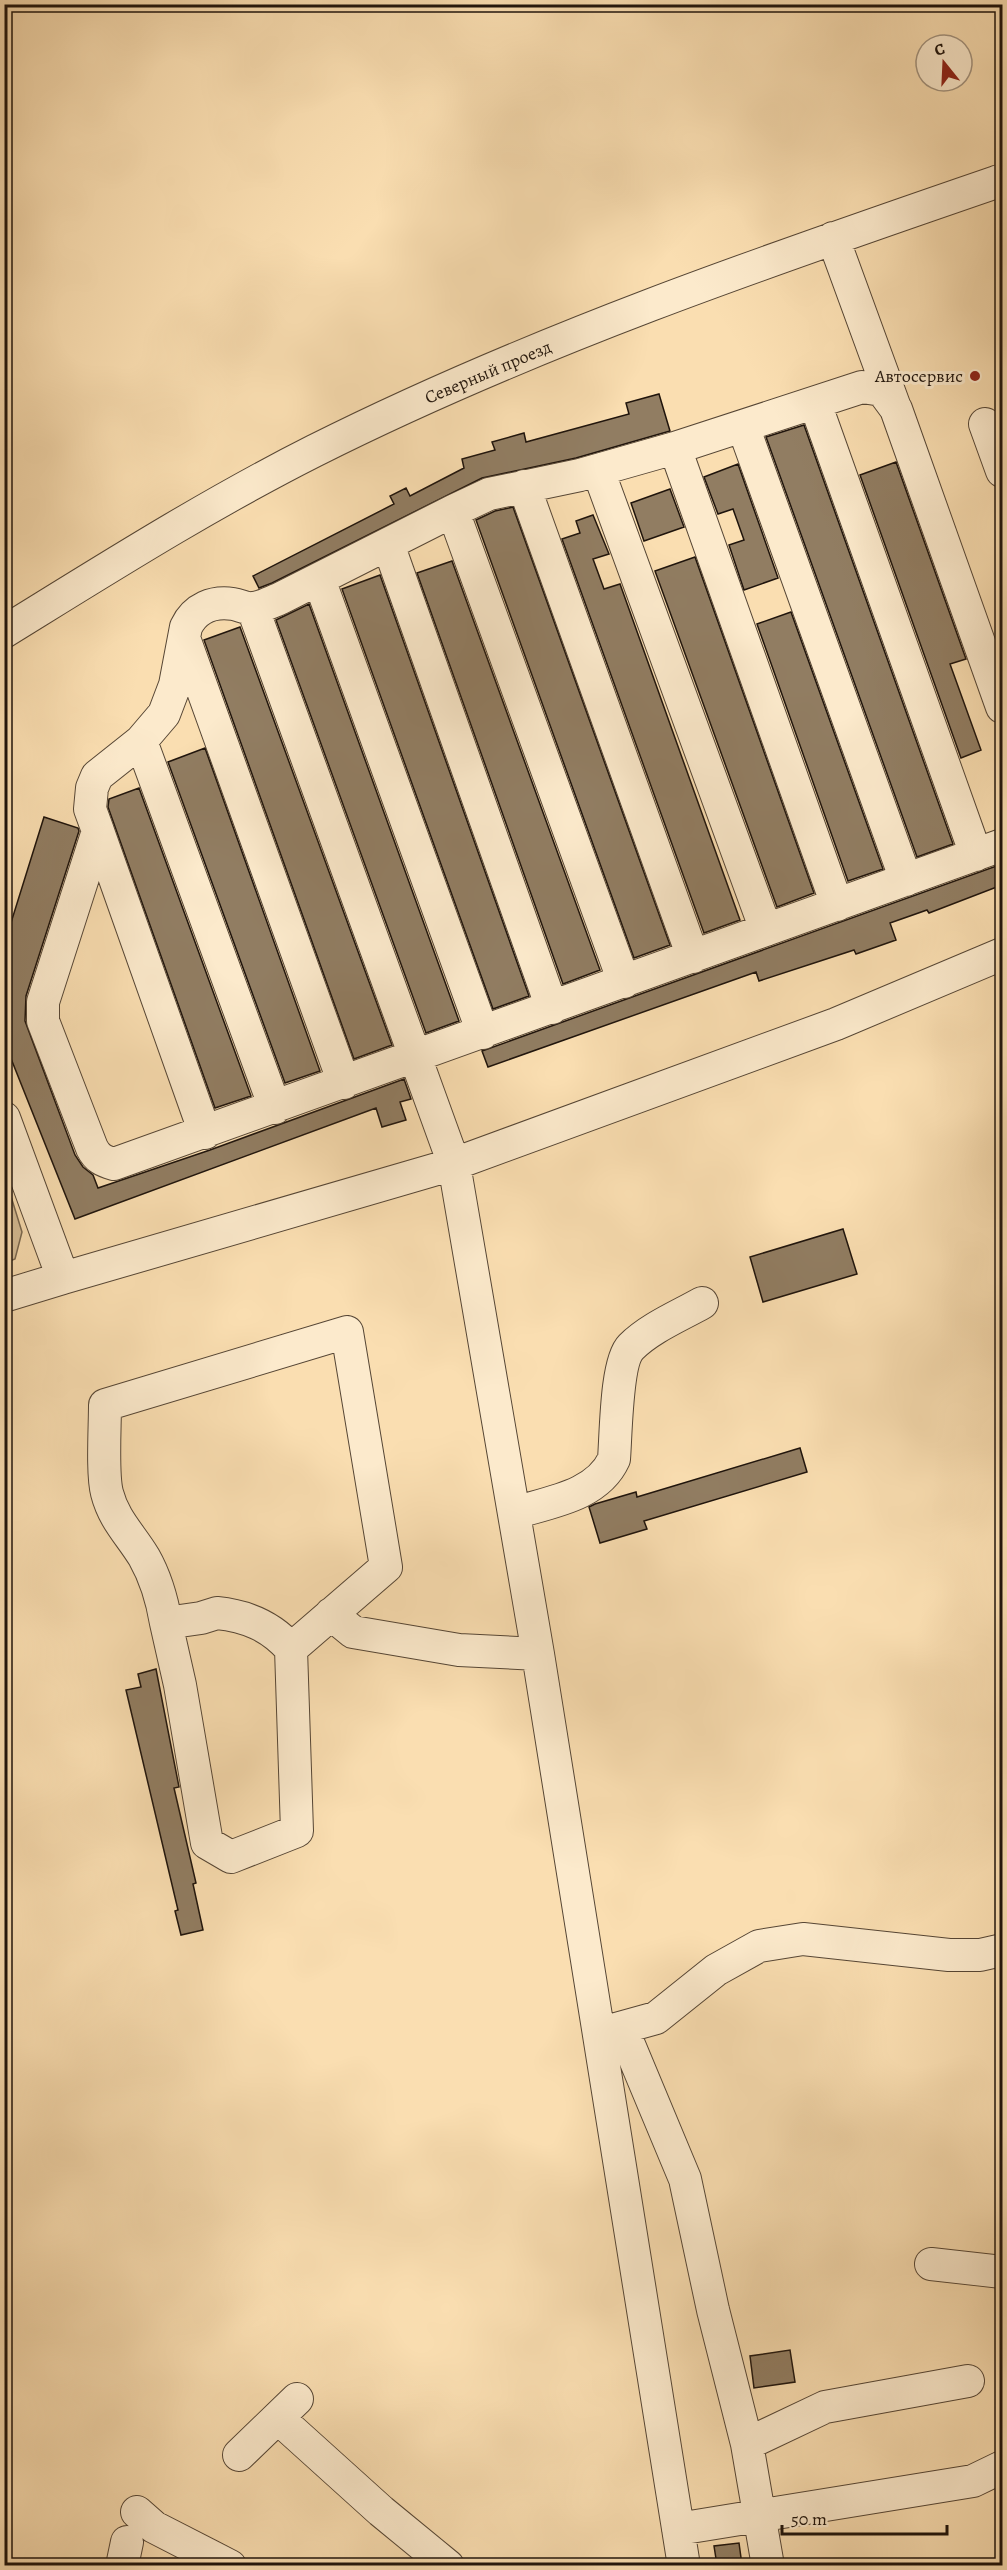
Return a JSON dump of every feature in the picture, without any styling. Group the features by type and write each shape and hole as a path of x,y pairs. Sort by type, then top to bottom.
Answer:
{"street":[{"name":"Северный проезд","path":"4,632 185,521 255,482 404,408 615,319 833,238 1002,180"},
{"path":"833,238 1002,707"},
{"path":"205,1133 90,809 92,788 97,776 141,741 164,714 171,700 184,638 190,620 198,611 207,606 233,604 253,609 279,599 489,494 598,470 675,448 862,387 882,390 896,409"},
{"path":"98,831 43,1002 43,1021 92,1148 96,1156 114,1164 989,850 814,403"},
{"path":"985,424 1002,471"},
{"path":"743,426 906,880"},
{"path":"675,448 837,905"},
{"path":"598,470 766,930"},
{"path":"524,486 693,957"},
{"path":"453,510 624,982"},
{"path":"388,544 552,1008"},
{"path":"320,579 483,1033"},
{"path":"253,609 454,1164 538,1654 610,2031 684,2565"},
{"path":"184,638 344,1083"},
{"path":"141,741 275,1108"},
{"path":"4,1296 454,1164 836,1024 1002,954"},
{"path":"4,1118 63,1278"},
{"path":"514,1513 584,1490 599,1481 609,1471 614,1459 621,1371 629,1348 640,1339 702,1303"},
{"path":"166,1623 201,1618 217,1613 243,1616 281,1638 291,1649 297,1831 231,1857 207,1843 180,1685 166,1623 161,1596 143,1556 121,1527 106,1492 105,1405 347,1332 386,1567 291,1649"},
{"path":"331,1614 353,1632 459,1650 538,1654"},
{"path":"610,2031 656,2018 732,1959 759,1946 782,1941 803,1939 949,1955 980,1955 1002,1950"},
{"path":"610,2031 685,2179 713,2310 747,2444 768,2565"},
{"path":"931,2264 1002,2272"},
{"path":"747,2444 825,2407 968,2381"},
{"path":"239,2455 288,2408 381,2511 447,2565"},
{"path":"678,2529 973,2481 1002,2466"},
{"path":"137,2512 154,2527 230,2565"}],"shaded area":[{"path":"5,1177 22,1232 15,1259 5,1263"}],"building":[{"path":"659,394 670,431 576,458 482,478 272,583 259,588 253,576 394,504 390,496 406,488 410,496 464,468 462,459 495,450 492,442 524,433 526,442 629,414 626,403"},
{"path":"804,425 953,844 917,857 766,437"},
{"path":"896,462 966,659 950,664 981,750 961,758 860,475"},
{"path":"738,464 778,578 744,590 729,545 744,540 733,509 718,514 704,477"},
{"path":"670,489 684,527 644,541 631,503"},
{"path":"513,507 670,945 634,958 476,520 495,511"},
{"path":"593,515 609,554 593,559 604,589 620,584 740,920 704,933 562,539 580,533 576,521"},
{"path":"695,557 814,893 777,907 655,571"},
{"path":"452,561 600,970 563,984 417,573"},
{"path":"380,575 529,996 493,1009 342,589"},
{"path":"309,604 459,1021 426,1033 276,620"},
{"path":"791,612 883,869 848,881 757,624"},
{"path":"240,627 392,1045 354,1059 204,640"},
{"path":"205,748 320,1071 285,1083 168,762"},
{"path":"139,788 251,1096 215,1108 108,807 109,799"},
{"path":"44,817 78,828 79,831 26,996 25,1021 75,1155 83,1167 93,1175 98,1188 404,1079 411,1099 400,1102 406,1120 382,1127 376,1108 75,1219 4,1041 4,945"},
{"path":"1002,864 1002,885 929,913 927,910 890,923 896,940 856,954 854,950 759,981 756,972 488,1067 482,1051"},
{"path":"843,1229 857,1274 763,1302 750,1257"},
{"path":"800,1448 807,1472 644,1521 647,1529 600,1543 589,1507 595,1504 636,1492 637,1497"},
{"path":"156,1669 179,1787 174,1788 196,1883 193,1884 203,1930 181,1935 175,1911 178,1910 126,1690 141,1687 138,1674"},
{"path":"790,2350 795,2382 754,2388 750,2356"},
{"path":"739,2543 742,2565 717,2565 714,2546"}],"place":[{"name":"Автосервис","path":"975,376"}]}
